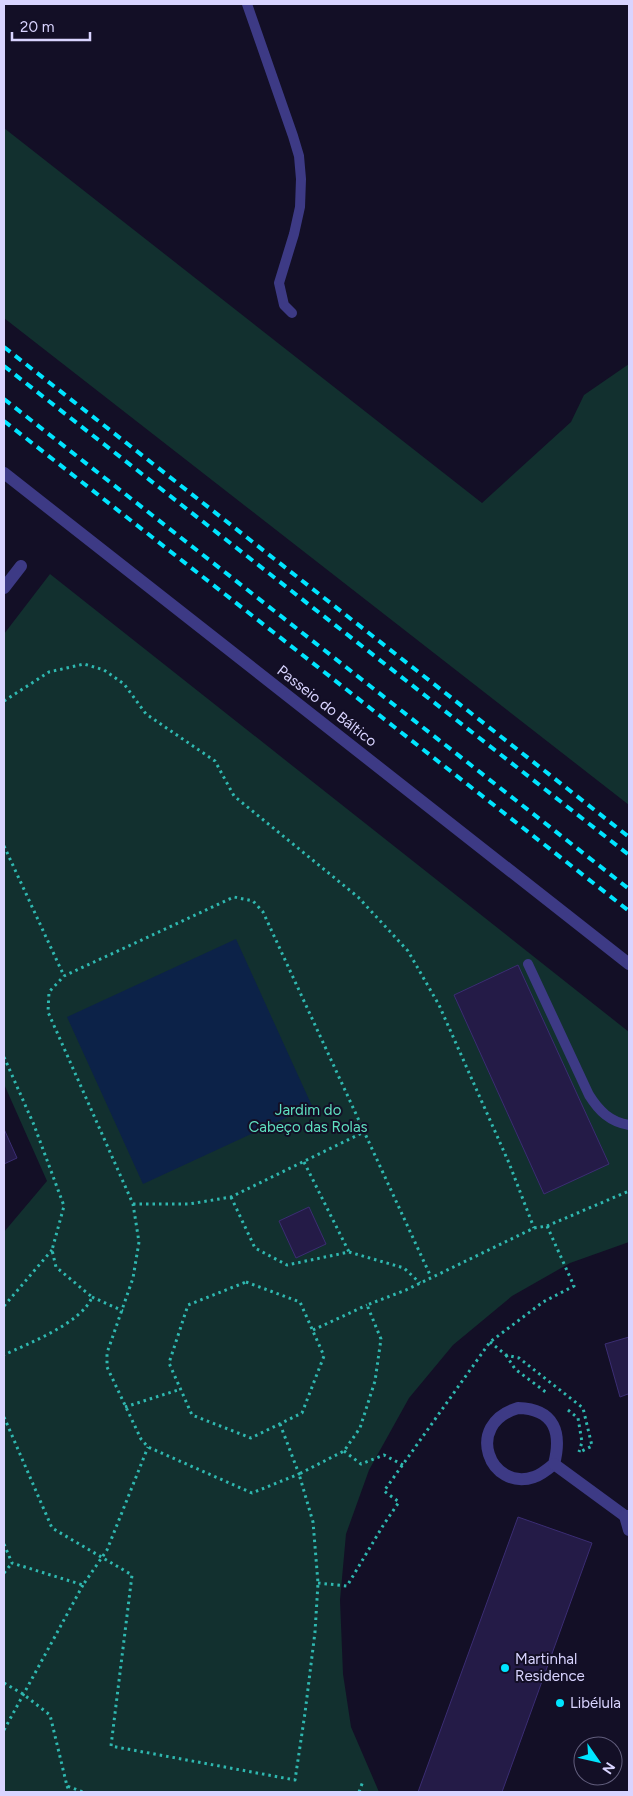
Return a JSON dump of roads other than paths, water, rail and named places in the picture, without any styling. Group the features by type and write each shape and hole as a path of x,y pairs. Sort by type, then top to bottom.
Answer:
{"street":[{"name":"Passeio do Báltico","path":"4,473 629,964"},
{"path":"4,588 21,566"},
{"path":"518,1408 530,1408 541,1413 550,1420 556,1430 558,1441 554,1464 534,1477 523,1479 501,1472 493,1463 488,1452 487,1440 490,1429 497,1419 506,1412 518,1408"},
{"path":"554,1464 627,1516 629,1530"}],"lane":[{"path":"247,4 293,136 298,156 301,179 300,207 279,283 284,305 292,312"},
{"path":"528,964 592,1100 602,1113 610,1119 629,1125"}],"water":[{"path":"236,939 312,1106 143,1184 67,1017"}],"railway":[{"path":"4,347 629,837"},
{"path":"4,366 629,855"},
{"path":"4,399 629,889"},
{"path":"4,421 629,911"}],"place":[{"name":"Martinhal Residence","path":"505,1668"},
{"name":"Libélula","path":"560,1703"}],"park label":[{"name":"Jardim do Cabeço das Rolas","path":"308,1118"}]}
